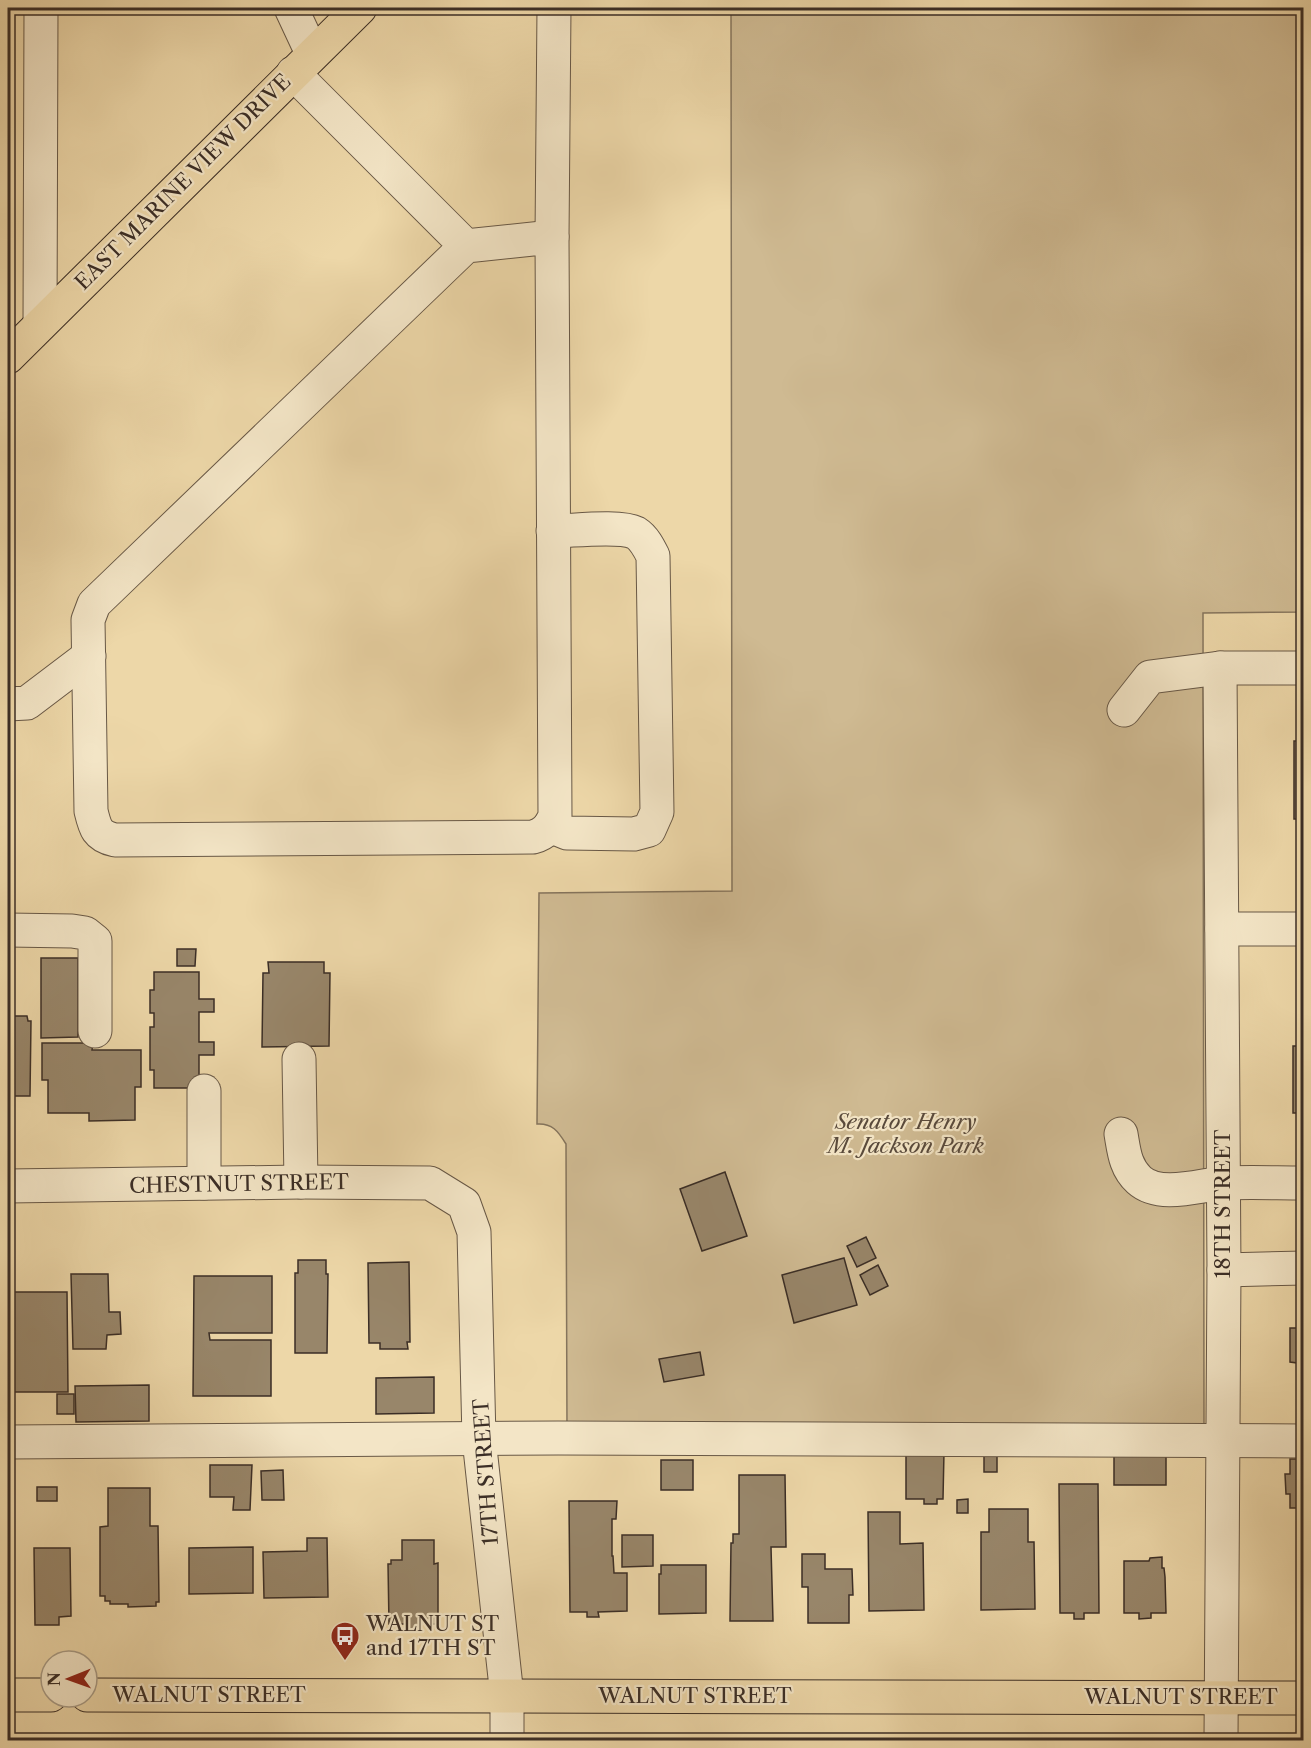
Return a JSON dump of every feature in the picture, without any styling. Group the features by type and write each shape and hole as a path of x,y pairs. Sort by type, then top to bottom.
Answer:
{"main road":[{"name":"EAST MARINE VIEW DRIVE","path":"8,357 360,8"},
{"path":"8,1695 39,1695"},
{"name":"WALNUT STREET","path":"99,1695 1304,1698"}],"street":[{"path":"40,324 42,8"},
{"path":"291,8 303,63 466,246"},
{"path":"552,237 466,246 94,604 88,620 91,811 95,827 104,837 115,840 533,837 541,835 550,826 555,816 552,237 554,8"},
{"path":"550,826 567,833 634,834 649,830 657,812 653,556 646,543 635,533 612,529 553,531"},
{"path":"8,704 27,703 89,656"},
{"path":"1124,710 1150,677 1220,668 1304,668"},
{"name":"18TH STREET","path":"1220,668 1224,1270 1221,1740"},
{"path":"1222,929 1304,929"},
{"path":"8,930 72,931 85,933 95,941 95,1031"},
{"path":"300,1059 301,1182"},
{"path":"204,1091 204,1183"},
{"path":"1121,1134 1127,1166 1140,1182 1160,1189 1188,1189 1223,1183 1304,1183"},
{"name":"CHESTNUT STREET","path":"8,1186 301,1182 430,1183 464,1204"},
{"name":"17TH STREET","path":"464,1204 474,1232 479,1439 507,1696 507,1740"},
{"path":"1224,1270 1304,1268"},
{"path":"8,1442 558,1438 1304,1441"}],"green space":[{"name":"Senator Henry M. Jackson Park","path":"731,8 1303,8 1303,612 1203,613 1204,1432 567,1432 566,1144 554,1129 547,1125 537,1124 539,893 732,891"}],"building":[{"path":"1294,741 1304,741 1304,819 1294,819"},
{"path":"177,949 196,949 195,966 177,966"},
{"path":"41,958 78,958 78,1037 41,1038"},
{"path":"268,962 324,962 324,973 330,973 329,1046 262,1047 263,973 269,973"},
{"path":"154,972 199,972 199,999 214,999 214,1012 199,1012 199,1042 214,1042 214,1055 199,1055 199,1088 154,1088 154,1070 150,1070 150,1027 154,1027 154,1013 150,1013 150,990 154,990"},
{"path":"8,1016 27,1016 28,1021 31,1021 30,1096 8,1096"},
{"path":"42,1043 93,1043 92,1050 141,1050 141,1087 135,1087 135,1120 89,1121 89,1113 48,1113 48,1080 42,1080"},
{"path":"1293,1046 1304,1046 1304,1113 1293,1113"},
{"path":"725,1172 747,1236 702,1251 680,1189"},
{"path":"866,1237 876,1258 857,1267 847,1246"},
{"path":"844,1258 857,1305 794,1323 782,1275"},
{"path":"298,1260 326,1260 326,1274 328,1274 327,1353 295,1353 295,1273 298,1273"},
{"path":"409,1262 410,1342 407,1342 408,1349 380,1349 380,1343 369,1343 368,1263"},
{"path":"878,1265 888,1286 870,1295 860,1275"},
{"path":"71,1274 108,1274 109,1312 120,1312 121,1334 107,1335 106,1349 73,1349"},
{"path":"194,1276 272,1276 272,1333 209,1333 210,1340 271,1340 271,1396 193,1396"},
{"path":"8,1292 67,1292 68,1392 8,1392"},
{"path":"1297,1316 1304,1316 1304,1394 1297,1395 1297,1363 1290,1362 1290,1328 1297,1328"},
{"path":"700,1352 704,1375 664,1382 659,1359"},
{"path":"434,1377 434,1413 376,1414 376,1378"},
{"path":"149,1385 149,1421 76,1422 75,1386"},
{"path":"57,1394 74,1394 74,1414 57,1414"},
{"path":"906,1452 944,1452 943,1499 937,1499 937,1504 924,1504 924,1499 906,1499"},
{"path":"984,1454 997,1454 997,1472 984,1472"},
{"path":"1114,1454 1166,1454 1166,1485 1114,1485"},
{"path":"1290,1459 1304,1459 1304,1508 1290,1508 1290,1494 1286,1494 1285,1474 1290,1474"},
{"path":"661,1460 693,1460 693,1490 661,1490"},
{"path":"210,1465 252,1465 250,1510 233,1510 234,1497 210,1497"},
{"path":"283,1470 284,1500 262,1500 261,1471"},
{"path":"739,1475 785,1475 786,1547 771,1547 773,1621 730,1621 731,1543 733,1543 733,1534 739,1534"},
{"path":"1059,1484 1098,1484 1099,1613 1084,1613 1084,1619 1074,1619 1074,1613 1060,1613"},
{"path":"37,1487 57,1487 57,1501 37,1501"},
{"path":"108,1488 150,1488 150,1526 158,1526 159,1602 156,1602 156,1606 128,1607 128,1604 110,1604 110,1601 105,1601 105,1596 100,1596 100,1527 108,1526"},
{"path":"968,1499 968,1513 957,1513 957,1500"},
{"path":"569,1501 617,1501 616,1519 612,1519 612,1556 614,1573 627,1573 627,1611 598,1612 599,1617 587,1617 587,1612 570,1612"},
{"path":"989,1509 1028,1509 1028,1542 1034,1542 1035,1609 981,1610 981,1532 989,1532"},
{"path":"868,1512 900,1512 900,1544 923,1543 924,1610 869,1611"},
{"path":"622,1535 653,1535 653,1566 622,1567"},
{"path":"307,1538 327,1538 328,1597 264,1598 263,1552 307,1551"},
{"path":"402,1540 434,1540 434,1564 438,1563 438,1624 420,1624 421,1631 406,1631 406,1624 389,1624 388,1564 391,1564 391,1560 402,1560"},
{"path":"253,1547 253,1593 189,1594 189,1548"},
{"path":"34,1548 70,1548 71,1616 59,1617 59,1625 35,1625"},
{"path":"802,1554 825,1554 825,1569 852,1569 853,1595 849,1595 849,1623 808,1623 808,1587 802,1587"},
{"path":"8,1555 10,1555 10,1618 8,1618"},
{"path":"1162,1557 1166,1613 1151,1613 1151,1618 1139,1619 1139,1613 1124,1613 1124,1561 1149,1561 1150,1558"},
{"path":"661,1565 706,1565 706,1613 659,1614"}],"place":[{"name":"WALNUT ST and 17TH ST","path":"345,1662"}]}
